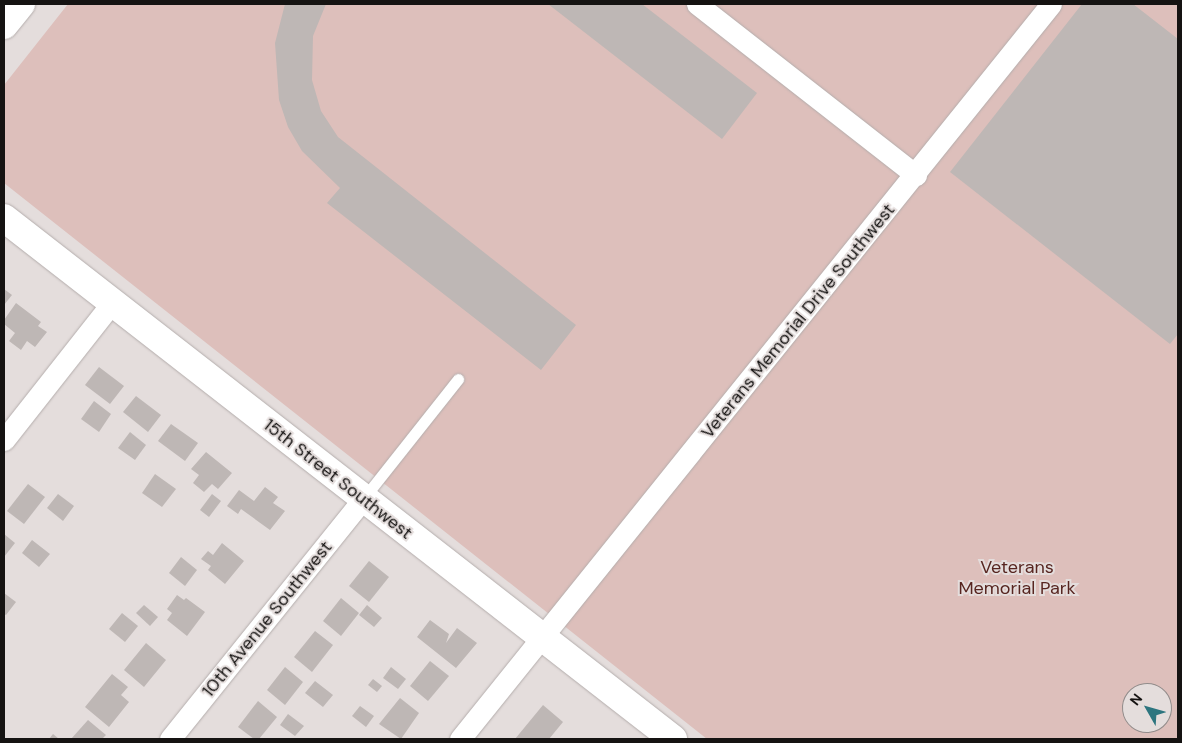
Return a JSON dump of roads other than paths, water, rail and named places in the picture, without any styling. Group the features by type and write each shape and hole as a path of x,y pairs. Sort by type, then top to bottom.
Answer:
{"street":[{"path":"4,25 21,4"},
{"path":"697,4 916,175"},
{"name":"Veterans Memorial Drive Southwest","path":"460,739 916,175 1051,4"},
{"name":"15th Street Southwest","path":"4,218 673,739"},
{"path":"4,440 112,303"},
{"name":"10th Avenue Southwest","path":"170,739 363,499"}],"lane":[{"path":"363,499 458,379"}],"park label":[{"name":"Veterans Memorial Park","path":"1017,578"}]}
